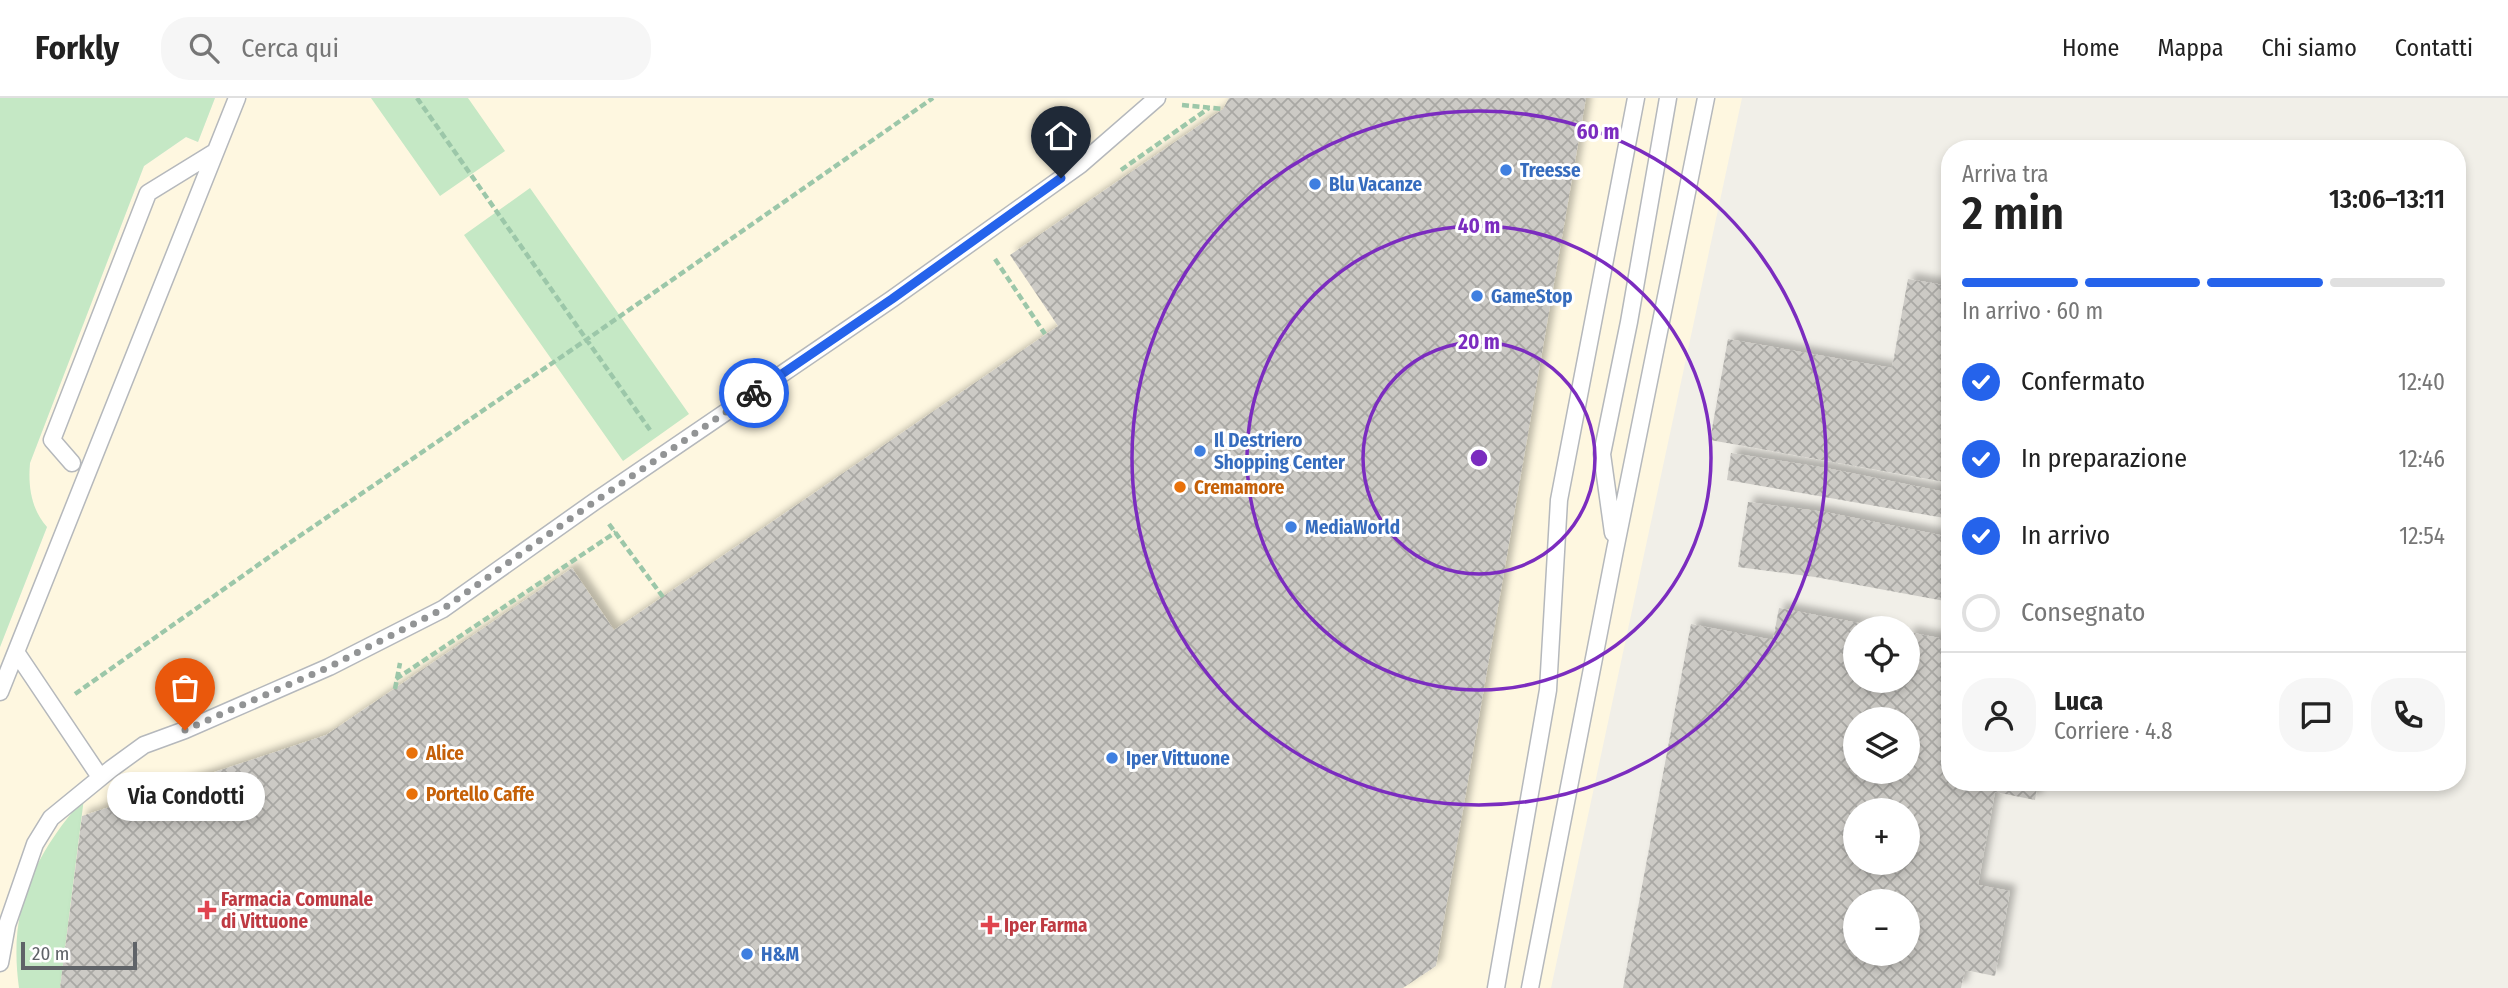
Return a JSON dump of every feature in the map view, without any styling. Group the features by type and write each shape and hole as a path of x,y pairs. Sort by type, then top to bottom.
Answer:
{"lane":[{"path":"0,692 237,98"},
{"path":"1496,988 1548,690 1559,500 1636,98"},
{"path":"1615,550 1602,454 1629,322 1668,98"},
{"path":"1530,988 1706,98"},
{"path":"0,964 7,925 35,844 51,818 100,777 144,745 185,730 329,667 443,609 594,502 892,299 1080,165 1155,100"},
{"path":"72,463 52,440 148,193 213,153"},
{"path":"16,652 100,777"}],"path":[{"path":"416,98 666,454"},
{"path":"54,709 933,98"},
{"path":"1155,100 1223,109"},
{"path":"988,249 1045,334"},
{"path":"604,517 663,597"},
{"path":"396,679 616,532"}],"shaded area":[{"name":"Il Destriero Shopping Center","path":"215,98 1742,98 1551,988 0,988 0,647 47,527 36,515 28,481 30,463 144,166 186,137 198,142"}],"green space":[{"path":"0,98 215,98 198,142 186,137 144,166 30,463 32,497 37,513 47,527 0,647"},
{"path":"371,98 468,98 505,151 440,196"},
{"path":"530,188 689,414 623,461 464,235"},
{"path":"84,798 60,988 19,988 17,933 28,886 51,841"}],"building":[{"name":"Il Destriero Shopping Center","path":"1229,98 1586,98 1436,966 1403,988 60,988 82,816 326,735 572,568 614,630 1058,326 1010,255 1223,109"},
{"path":"1908,279 1941,284 1941,481 1710,440 1728,339 1892,368"},
{"path":"1731,453 1826,468 1941,491 1941,517 1727,480"},
{"path":"1748,502 1825,512 1941,535 1941,600 1815,577 1738,567"},
{"path":"1779,608 1843,620 1843,693 1920,693 1920,634 1941,638 1941,791 2036,791 2035,800 1995,792 1978,885 2010,891 1995,976 1965,970 1961,988 1623,988 1691,624 1773,640"}],"way so far":[{"path":"185,730 273,689 329,667 443,609 754,393"}],"place":[{"name":"Treesse","path":"1506,170"},
{"name":"Blu Vacanze","path":"1315,184"},
{"name":"GameStop","path":"1477,296"},
{"name":"Il Destriero Shopping Center","path":"1200,451"},
{"name":"Cremamore","path":"1180,487"},
{"name":"MediaWorld","path":"1291,527"},
{"name":"Via Condotti","path":"185,730"},
{"name":"Alice","path":"412,753"},
{"name":"Iper Vittuone","path":"1112,758"},
{"name":"Portello Caffe","path":"412,794"},
{"name":"Farmacia Comunale di Vittuone","path":"207,910"},
{"name":"Iper Farma","path":"990,925"},
{"name":"H&M","path":"747,954"}],"route":[{"path":"754,393 892,299 1061,178"}]}
